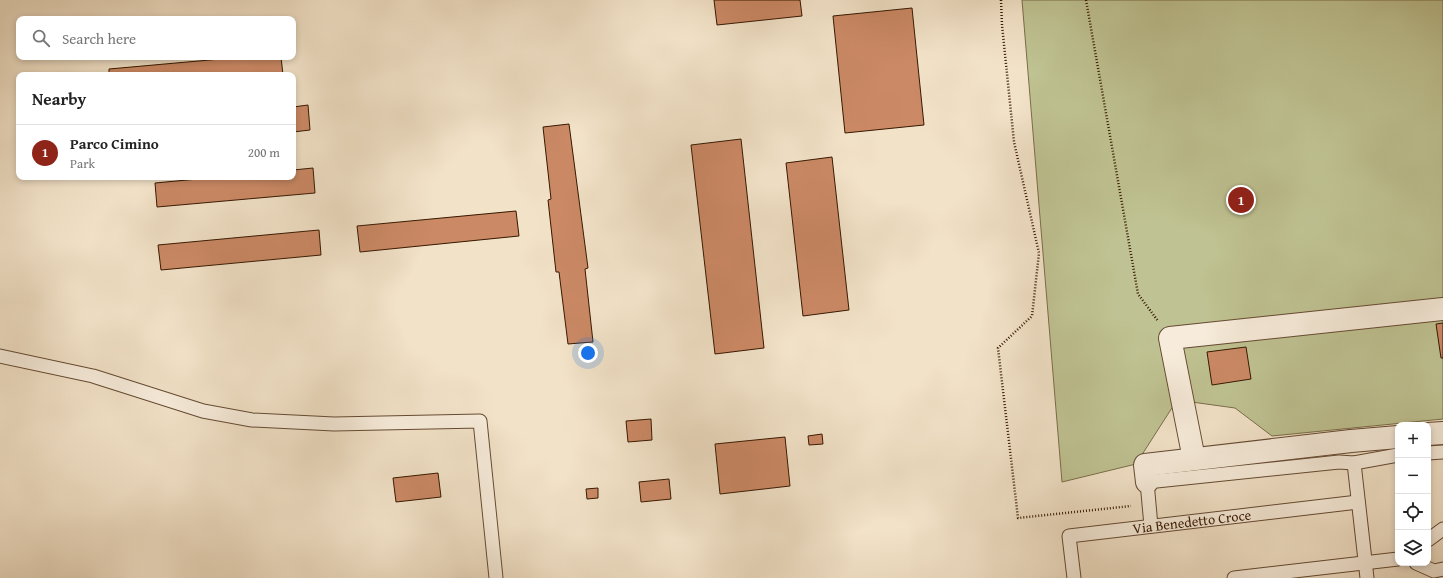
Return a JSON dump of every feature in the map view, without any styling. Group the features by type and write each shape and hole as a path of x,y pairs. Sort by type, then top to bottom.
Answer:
{"street":[{"path":"1194,459 1170,338 1443,309"},
{"path":"1431,434 1443,433"},
{"path":"1147,482 1145,465 1395,437"}],"lane":[{"path":"0,356 93,376 203,411 252,420 334,424 480,421 496,578"},
{"path":"1431,453 1443,452"},
{"path":"1152,526 1147,482 1339,462 1354,463 1395,456"},
{"path":"1354,463 1367,578"},
{"name":"Via Benedetto Croce","path":"1074,578 1069,536 1358,502"},
{"path":"1431,538 1443,529"},
{"path":"1234,578 1395,559"},
{"path":"1423,566 1434,571 1443,570"}],"path":[{"path":"1001,0 1002,25 1014,142 1038,253 1032,316 998,348 1018,518 1149,505"},
{"path":"1086,0 1138,294 1170,338"}],"green space":[{"path":"1022,0 1443,0 1443,419 1395,422 1395,424 1272,436 1235,408 1177,400 1136,464 1062,482"}],"building":[{"path":"714,0 800,0 802,16 717,25"},
{"path":"912,8 924,125 845,133 833,16"},
{"path":"210,60 281,60 283,72 109,72 109,69"},
{"path":"308,105 310,130 296,132 296,107"},
{"path":"569,124 588,268 585,269 593,342 568,344 559,272 556,272 548,200 551,199 543,127"},
{"path":"741,139 764,348 715,354 691,145"},
{"path":"832,157 849,310 803,316 786,163"},
{"path":"313,168 315,193 157,207 155,183 187,180 296,180 296,170"},
{"path":"516,211 519,236 360,252 357,226"},
{"path":"319,230 321,255 161,270 158,245"},
{"path":"1443,323 1443,358 1441,358 1436,324"},
{"path":"1246,347 1251,379 1212,385 1207,352"},
{"path":"651,419 652,440 628,442 626,421"},
{"path":"822,434 823,444 809,445 808,436"},
{"path":"785,437 790,486 720,494 715,444"},
{"path":"438,473 441,497 396,502 393,478"},
{"path":"669,479 671,499 641,502 639,482"},
{"path":"598,488 598,498 587,499 586,489"}],"place":[{"name":"Parco Cimino","path":"1241,200"}]}
